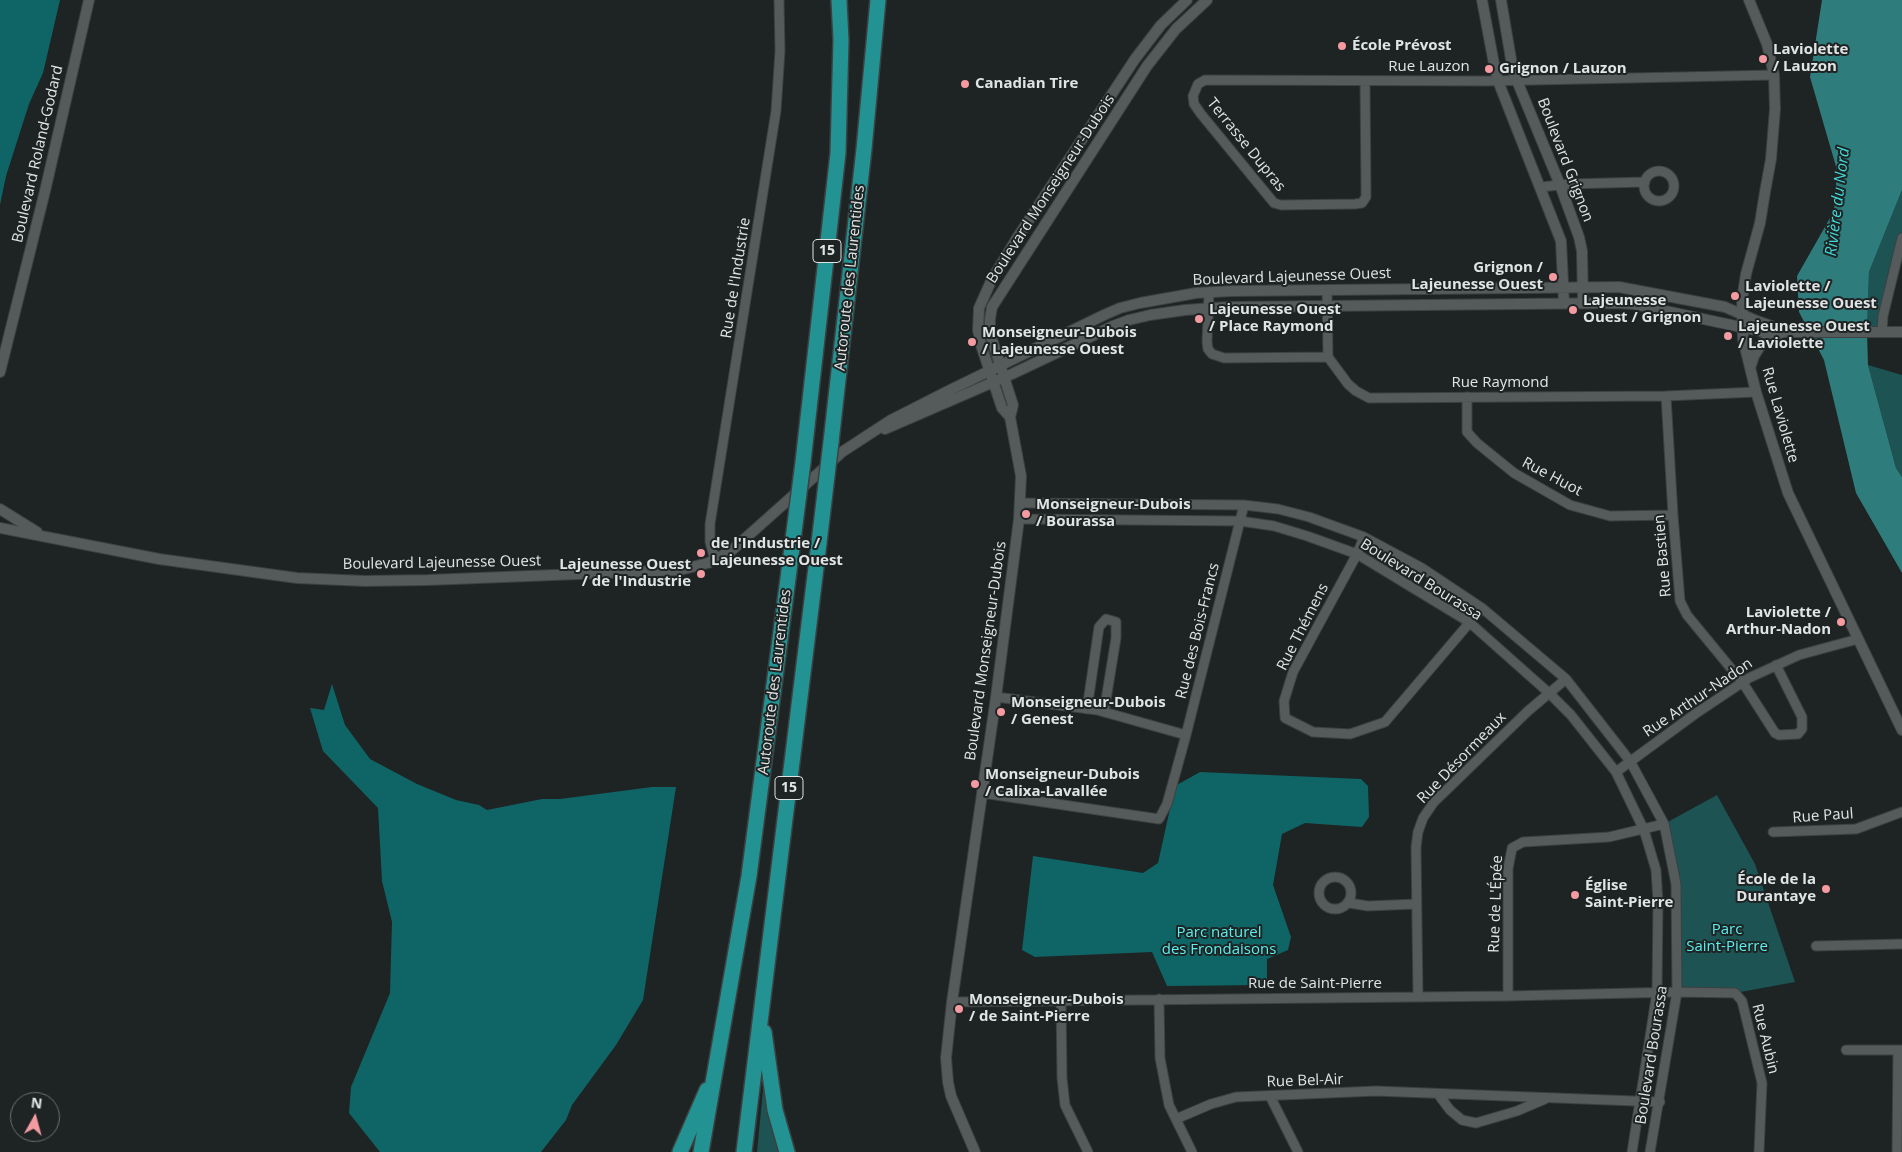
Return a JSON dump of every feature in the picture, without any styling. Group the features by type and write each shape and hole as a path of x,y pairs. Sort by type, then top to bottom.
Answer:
{"highway":[{"name":"Autoroute des Laurentides","path":"701,1152 753,849 790,571 836,173 840,118 841,40 839,0"},
{"path":"841,40 844,0"},
{"name":"Autoroute des Laurentides","path":"744,1152 831,442 876,33 878,0"},
{"path":"876,33 882,0"},
{"path":"761,1008 773,1099 779,1129 788,1152"},
{"path":"680,1152 717,1066"}],"street":[{"name":"Boulevard Roland-Godard","path":"0,372 43,201 89,0"},
{"name":"Rue de l'Industrie","path":"715,560 710,542 710,524 776,105 780,51 779,0"},
{"name":"Boulevard Monseigneur-Dubois","path":"1010,417 1002,408 981,345 978,320 980,308 992,279 1135,59 1161,25 1187,0"},
{"name":"Boulevard Monseigneur-Dubois","path":"975,1152 957,1113 948,1082 946,1058 952,1002 996,697 1019,519 1021,476 1010,417 1013,405 990,333 991,313 998,296 1163,44 1207,0"},
{"path":"1482,0 1498,80 1561,241 1564,303"},
{"name":"Boulevard Grignon","path":"1501,0 1514,71 1579,237 1582,251 1583,303"},
{"name":"Rue Laviolette","path":"1749,0 1767,44 1774,74 1775,109 1771,159 1760,223 1746,274 1741,313 1750,369 1781,473 1795,511 1902,730"},
{"name":"Rue Lauzon","path":"1205,80 1517,80 1774,74"},
{"name":"Terrasse Dupras","path":"1205,80 1194,89 1194,104 1268,197 1274,203 1281,205 1355,204 1362,202 1366,197 1365,81"},
{"path":"1541,187 1645,182"},
{"path":"1882,332 1883,316 1902,242"},
{"name":"Boulevard Lajeunesse Ouest","path":"0,528 159,559 297,578 365,581 668,571 689,568 715,560 739,545 842,452 913,408 1120,308 1140,303 1209,292 1564,287 1630,288 1726,307 1757,321 1793,332"},
{"path":"1209,292 1208,349 1217,357 1328,357 1327,290"},
{"name":"Boulevard Lajeunesse Ouest","path":"872,433 917,416 1004,378 1129,320 1158,314 1208,308 1564,303 1633,304 1764,332 1902,332"},
{"path":"1750,369 1754,356 1762,343 1771,337 1793,332"},
{"name":"Rue Raymond","path":"1328,357 1348,384 1369,398 1666,396 1756,392"},
{"name":"Rue Bastien","path":"1666,396 1680,601 1687,615 1743,683 1775,733 1780,735 1798,734 1802,729 1802,717 1776,665"},
{"name":"Rue Huot","path":"1467,397 1467,432 1477,444 1514,473 1570,505 1610,516 1673,515"},
{"name":"Boulevard Bourassa","path":"1020,503 1244,505 1278,508 1309,517 1364,537 1422,568 1482,608 1566,679 1630,760 1664,824 1676,884 1677,992 1660,1102 1650,1152"},
{"name":"Rue des Bois-Francs","path":"982,793 1159,819 1167,804 1186,735 1244,505"},
{"path":"0,508 44,536"},
{"name":"Boulevard Bourassa","path":"1019,519 1240,521 1274,526 1357,554 1469,622 1550,693 1571,715 1616,772 1644,830 1656,870 1658,902 1657,992 1632,1152"},
{"name":"Rue Thémens","path":"1364,537 1357,554 1293,672 1284,701 1285,718 1313,732 1350,734 1384,722 1482,608"},
{"path":"1087,709 1099,628 1106,619 1116,622 1116,638 1104,712"},
{"name":"Rue Arthur-Nadon","path":"1616,772 1630,760 1743,683 1798,655 1858,639"},
{"name":"Rue Désormeaux","path":"1418,997 1416,847 1418,832 1424,818 1434,802 1528,711 1566,679"},
{"path":"996,697 1104,712 1186,735"},
{"name":"Rue Paul","path":"1773,832 1856,829 1902,812"},
{"name":"Rue de L'Épée","path":"1508,996 1508,870 1512,848 1523,842 1609,837 1664,824"},
{"path":"1658,902 1676,901"},
{"path":"1349,902 1368,906 1416,904"},
{"path":"1816,946 1902,944"},
{"name":"Rue de Saint-Pierre","path":"952,1002 1508,996 1677,992"},
{"name":"Rue Aubin","path":"1677,992 1735,993 1742,1001 1762,1083 1759,1152"},
{"path":"1159,999 1160,1058 1169,1105 1192,1152"},
{"path":"1061,1001 1062,1078 1065,1106 1088,1152"},
{"path":"1846,1050 1900,1050 1897,1152"},
{"name":"Rue Bel-Air","path":"1176,1119 1211,1104 1236,1097 1376,1091 1660,1102"},
{"name":"Rue Bel-Air","path":"1438,1094 1450,1110 1462,1120 1476,1123 1517,1111 1548,1098"},
{"path":"1270,1096 1298,1152"}],"green space":[{"path":"0,0 60,0 43,73 29,104 6,176 0,205"},
{"path":"1902,190 1902,238 1882,332 1867,332 1869,272"},
{"path":"1868,365 1902,375 1902,477 1896,468"},
{"path":"332,684 345,725 370,759 417,784 456,800 479,805 487,810 542,799 560,799 652,787 676,787 643,1000 616,1045 572,1105 566,1120 541,1152 380,1152 349,1113 351,1087 390,993 392,922 382,881 378,808 323,751 310,708 324,710"},
{"name":"Parc naturel des Frondaisons","path":"1200,772 1361,779 1368,786 1369,817 1362,827 1305,823 1282,834 1273,885 1291,937 1288,950 1267,959 1267,985 1167,986 1152,952 1035,957 1022,950 1033,856 1143,873 1158,863 1175,786"},
{"name":"Parc Saint-Pierre","path":"1717,795 1755,864 1795,982 1735,993 1677,992 1676,901 1664,824"},
{"path":"764,1080 781,1152 757,1152"}],"water":[{"name":"Rivière du Nord","path":"1822,0 1902,0 1902,190 1869,272 1867,332 1868,365 1896,468 1902,477 1902,573 1856,493 1824,360 1799,312 1797,276 1834,211 1837,170 1810,77"}],"place":[{"name":"École Prévost","path":"1342,46"},
{"name":"Laviolette / Lauzon","path":"1763,59"},
{"name":"Grignon / Lauzon","path":"1489,69"},
{"name":"Canadian Tire","path":"965,84"},
{"name":"Grignon / Lajeunesse Ouest","path":"1553,277"},
{"name":"Laviolette / Lajeunesse Ouest","path":"1735,296"},
{"name":"Lajeunesse Ouest / Grignon","path":"1573,310"},
{"name":"Lajeunesse Ouest / Place Raymond","path":"1199,319"},
{"name":"Lajeunesse Ouest / Laviolette","path":"1728,336"},
{"name":"Monseigneur-Dubois / Lajeunesse Ouest","path":"972,342"},
{"name":"Monseigneur-Dubois / Bourassa","path":"1026,514"},
{"name":"de l'Industrie / Lajeunesse Ouest","path":"701,553"},
{"name":"Lajeunesse Ouest / de l'Industrie","path":"701,574"},
{"name":"Laviolette / Arthur-Nadon","path":"1841,622"},
{"name":"Monseigneur-Dubois / Genest","path":"1001,712"},
{"name":"Monseigneur-Dubois / Calixa-Lavallée","path":"975,784"},
{"name":"École de la Durantaye","path":"1826,889"},
{"name":"Église Saint-Pierre","path":"1575,895"},
{"name":"Monseigneur-Dubois / de Saint-Pierre","path":"959,1009"}]}
